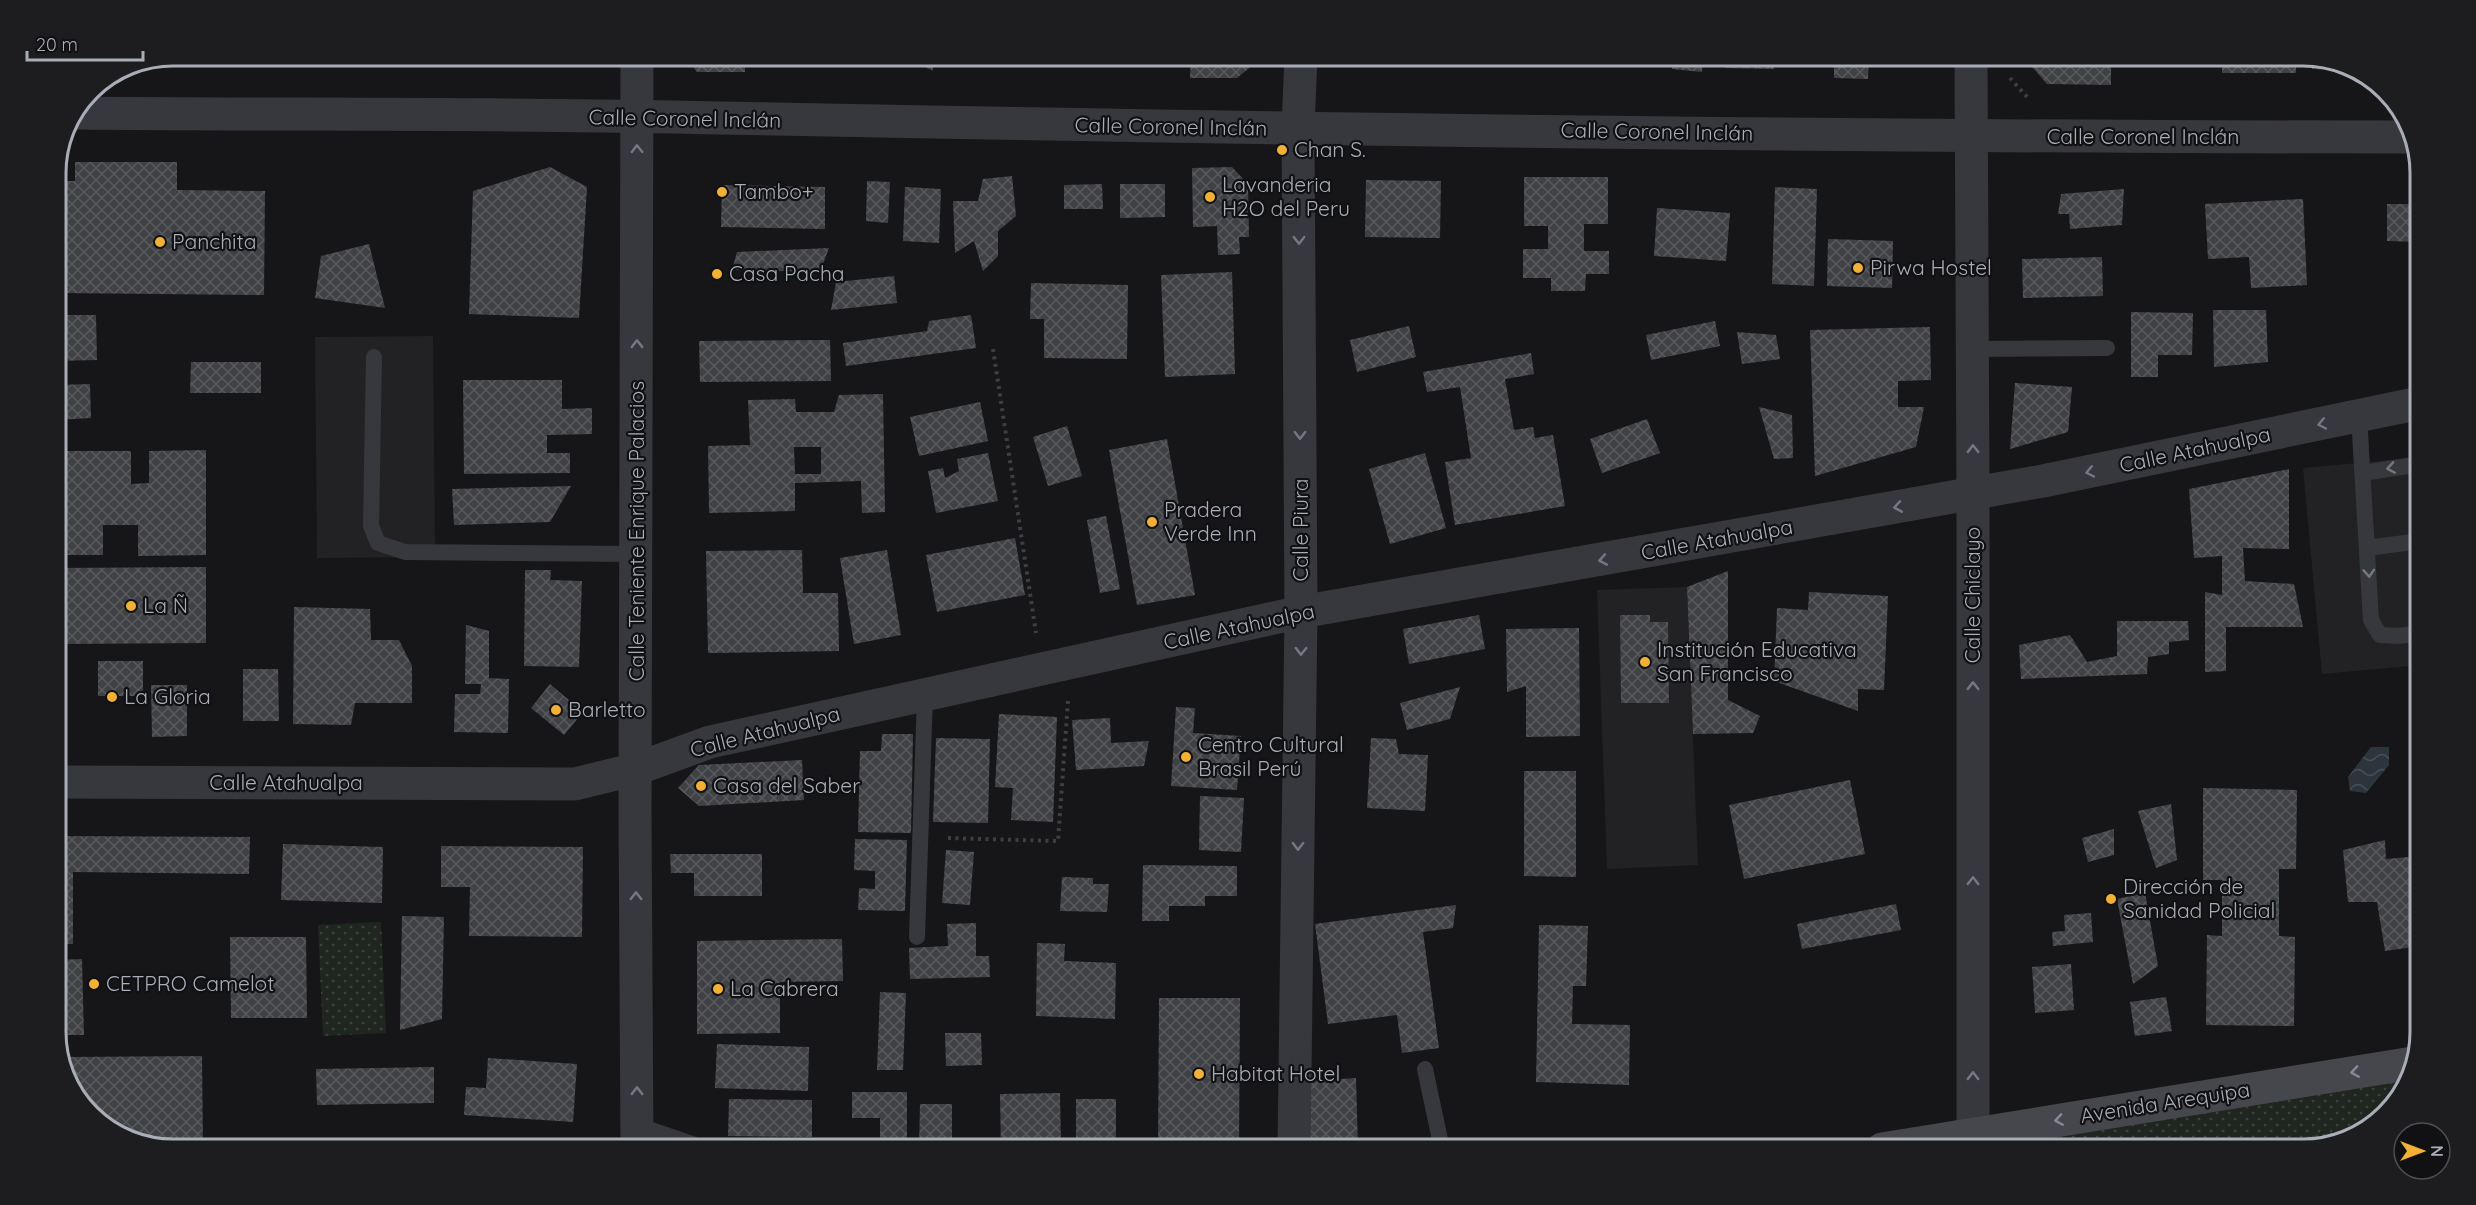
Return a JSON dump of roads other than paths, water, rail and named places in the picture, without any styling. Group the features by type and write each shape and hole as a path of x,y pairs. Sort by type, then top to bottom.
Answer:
{"main road":[{"name":"Avenida Arequipa","path":"1943,1139 2405,1064"}],"street":[{"name":"Calle Teniente Enrique Palacios","path":"637,66 637,1137"},
{"name":"Calle Piura","path":"1294,1139 1301,612 1298,129 1301,66"},
{"name":"Calle Chiclayo","path":"1971,66 1974,494 1973,1134"},
{"name":"Calle Coronel Inclán","path":"85,113 637,117 1298,129 1971,137 2403,137"},
{"name":"Calle Atahualpa","path":"66,782 574,784 636,769 710,742 1301,612 1974,494 2410,405"}],"lane":[{"path":"1972,349 2107,348"},
{"path":"374,357 371,526 378,543 405,552 636,554"},
{"path":"2359,416 2372,620 2380,635 2410,634"},
{"path":"2362,472 2410,465"},
{"path":"2367,548 2410,542"},
{"path":"917,937 925,695"},
{"path":"1425,1069 1441,1139"}],"water":[{"path":"2371,747 2389,747 2389,765 2366,793 2350,791 2348,777"}],"place":[{"name":"Chan S.","path":"1282,150"},
{"name":"Tambo+","path":"722,192"},
{"name":"Lavanderia H2O del Peru","path":"1210,197"},
{"name":"Panchita","path":"160,242"},
{"name":"Pirwa Hostel","path":"1858,268"},
{"name":"Casa Pacha","path":"717,274"},
{"name":"Pradera Verde Inn","path":"1152,522"},
{"name":"La Ñ","path":"131,606"},
{"name":"Institución Educativa San Francisco","path":"1645,662"},
{"name":"La Gloria","path":"112,697"},
{"name":"Barletto","path":"556,710"},
{"name":"Centro Cultural Brasil Perú","path":"1186,757"},
{"name":"Casa del Saber","path":"701,786"},
{"name":"Dirección de Sanidad Policial","path":"2111,899"},
{"name":"CETPRO Camelot","path":"94,984"},
{"name":"La Cabrera","path":"718,989"},
{"name":"Habitat Hotel","path":"1199,1074"}]}
